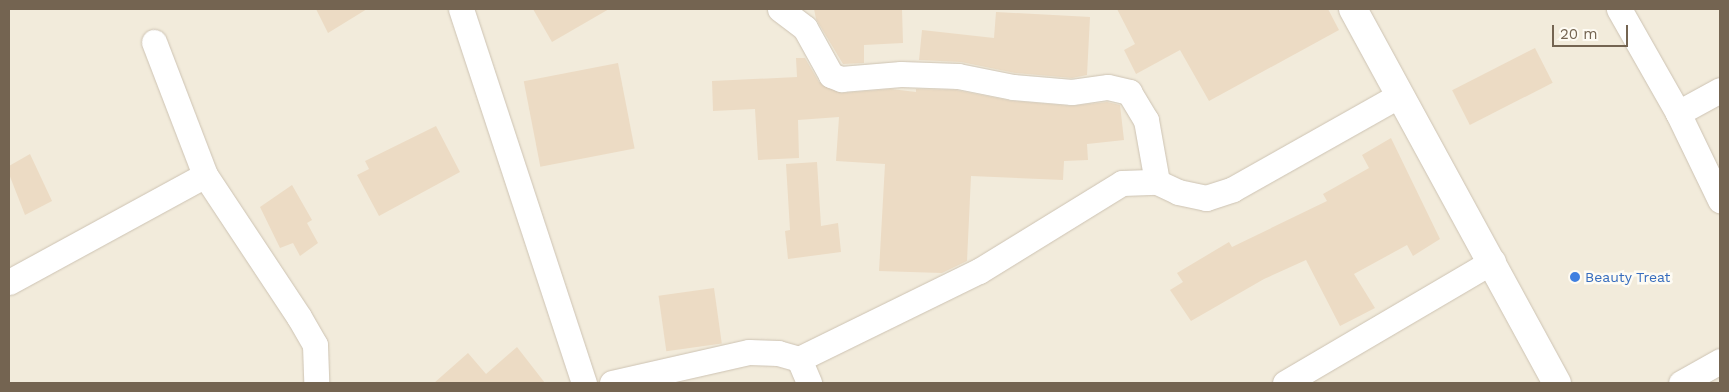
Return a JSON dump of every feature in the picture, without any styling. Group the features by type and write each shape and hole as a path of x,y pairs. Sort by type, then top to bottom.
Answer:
{"street":[{"path":"461,9 584,383"},
{"path":"780,9 805,28 831,75 841,79 901,74 958,76 1012,86 1072,92 1108,87 1129,92 1146,120 1157,182"},
{"path":"1353,9 1493,261 1556,383"},
{"path":"1619,9 1678,113 1720,200"},
{"path":"154,42 205,175 314,345 316,383"},
{"path":"1678,113 1720,90"},
{"path":"612,383 749,352 778,353 800,359 979,271 1122,183 1157,182 1178,192 1206,198 1233,189 1400,95"},
{"path":"9,282 205,175"},
{"path":"1285,383 1493,261"},
{"path":"800,359 809,383"},
{"path":"1681,383 1720,361"}],"shaded area":[{"path":"9,9 1720,9 1720,383 9,383"}],"building":[{"path":"316,9 367,9 328,33"},
{"path":"533,9 609,9 552,42"},
{"path":"814,9 902,9 903,43 864,45 864,63 843,64 816,19"},
{"path":"1117,9 1328,9 1339,30 1209,101 1180,50 1136,74 1124,50 1135,44"},
{"path":"996,12 1090,17 1087,75 1072,78 1015,73 961,62 919,60 922,30 994,38"},
{"path":"1535,48 1553,83 1470,125 1452,90"},
{"path":"796,58 805,58 819,82 842,93 891,89 916,92 916,89 956,90 1012,101 1071,106 1107,102 1120,105 1124,140 1087,144 1088,160 1064,161 1063,180 971,176 967,261 942,273 879,271 885,164 836,161 839,117 798,120 799,158 758,160 755,109 713,111 712,81 797,77"},
{"path":"618,63 635,148 540,167 524,81"},
{"path":"436,126 460,172 379,216 357,175 369,169 365,161"},
{"path":"1391,138 1440,239 1413,256 1407,245 1354,274 1375,308 1340,326 1306,260 1264,279 1191,321 1170,290 1183,282 1177,273 1229,242 1232,247 1327,201 1323,194 1369,168 1362,155"},
{"path":"30,154 52,201 25,215 9,174 9,166"},
{"path":"817,162 821,226 838,223 841,252 788,259 785,231 790,230 786,164"},
{"path":"292,185 312,220 307,223 318,243 300,256 293,243 280,248 260,207"},
{"path":"714,288 722,343 666,351 659,296"},
{"path":"517,347 545,383 434,383 468,353 486,374"}],"place":[{"name":"Beauty Treat","path":"1575,277"}]}
